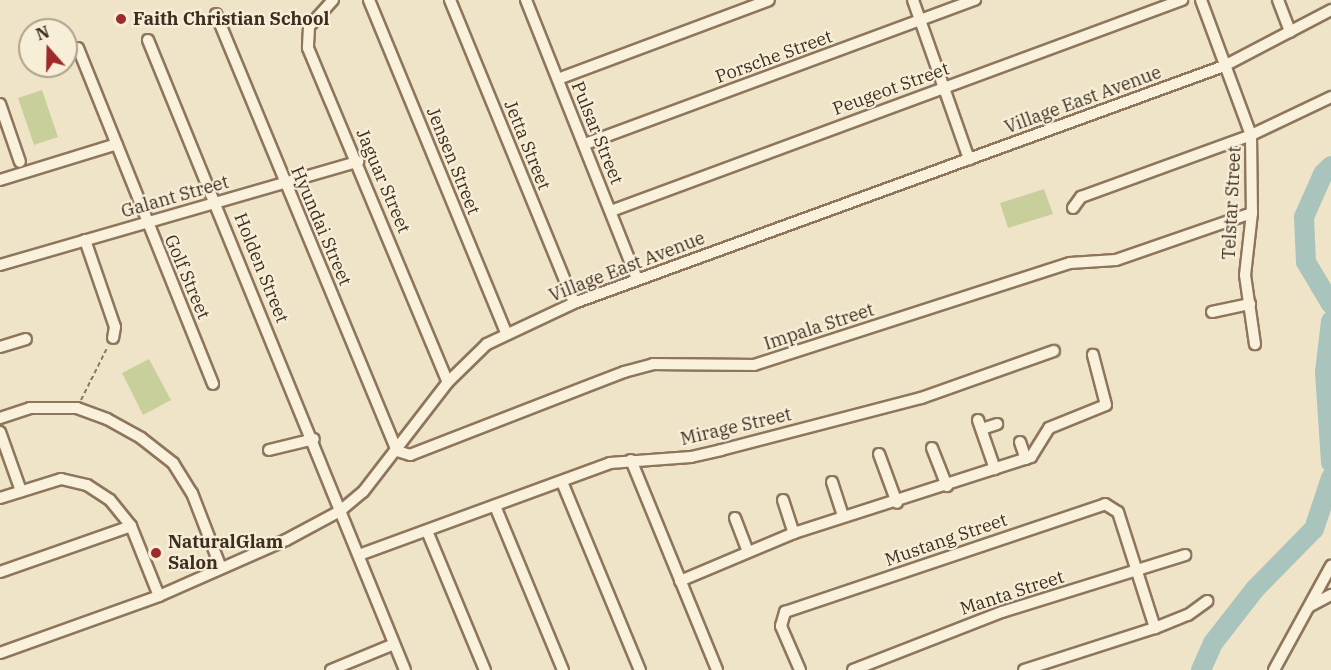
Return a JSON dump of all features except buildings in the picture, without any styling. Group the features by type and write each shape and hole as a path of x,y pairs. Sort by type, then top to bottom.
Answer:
{"street":[{"name":"Jaguar Street","path":"333,0 309,27 308,48 358,162 448,382"},
{"name":"Jensen Street","path":"369,0 507,334"},
{"name":"Jetta Street","path":"450,0 574,303"},
{"name":"Pulsar Street","path":"526,0 637,279"},
{"path":"558,79 769,0"},
{"path":"913,0 969,159"},
{"name":"Porsche Street","path":"585,144 975,0"},
{"name":"Peugeot Street","path":"611,211 1182,0"},
{"name":"Telstar Street","path":"1201,0 1251,135 1252,213 1245,275 1255,344"},
{"path":"1278,0 1290,32"},
{"name":"Village East Avenue","path":"0,653 159,596 340,511 363,492 448,382 487,344 507,334 574,303 637,279 1224,66 1331,10"},
{"name":"Hyundai Street","path":"216,14 396,451"},
{"name":"Holden Street","path":"148,40 314,439 340,511 405,670"},
{"name":"Golf Street","path":"78,48 213,384"},
{"path":"1073,208 1081,197 1251,135 1331,97"},
{"path":"0,104 20,162"},
{"path":"0,180 117,144"},
{"name":"Galant Street","path":"0,265 358,162"},
{"name":"Impala Street","path":"396,451 410,455 423,452 624,372 653,364 754,365 1070,262 1116,260 1252,213"},
{"path":"85,240 115,327 113,338"},
{"path":"1212,312 1250,304"},
{"path":"0,347 26,339"},
{"name":"Mirage Street","path":"359,555 610,463 691,457 721,450 921,398 1054,351"},
{"path":"680,581 747,550 794,533 1026,459 1036,451 1049,428 1106,405 1093,355"},
{"path":"0,418 30,408 77,408 107,419 173,463 192,493 221,568"},
{"path":"995,469 980,425 997,424"},
{"path":"0,432 21,491"},
{"path":"269,450 314,439"},
{"path":"1020,442 1026,459"},
{"path":"932,448 947,486"},
{"path":"879,454 897,502"},
{"path":"631,460 717,670"},
{"path":"0,498 61,479 87,485 110,500 131,526 159,596"},
{"path":"562,482 640,670"},
{"path":"832,482 843,516"},
{"name":"Mustang Street","path":"800,670 781,626 785,612 1105,499 1118,512 1155,628"},
{"path":"783,500 794,533"},
{"path":"495,506 563,670"},
{"path":"735,518 747,550"},
{"path":"0,572 131,526"},
{"path":"427,531 485,670"},
{"name":"Manta Street","path":"853,670 1002,612 1185,555"},
{"path":"1274,670 1331,567"},
{"path":"1309,607 1331,595"},
{"path":"1024,670 1155,628 1188,615 1207,601"},
{"path":"331,670 394,644"}],"path":[{"path":"77,408 113,338"}],"green space":[{"path":"42,90 58,137 34,145 18,98"},
{"path":"1044,189 1053,214 1008,228 1000,203"},
{"path":"149,359 171,400 143,415 122,373"}],"waterway":[{"path":"1331,166 1323,174 1304,217 1306,262 1331,304"},
{"path":"1331,321 1325,372 1331,463"},
{"path":"1201,670 1213,643 1255,589 1314,529 1331,478"}],"place":[{"name":"Faith Christian School","path":"121,19"},
{"name":"NaturalGlam Salon","path":"156,553"}]}
